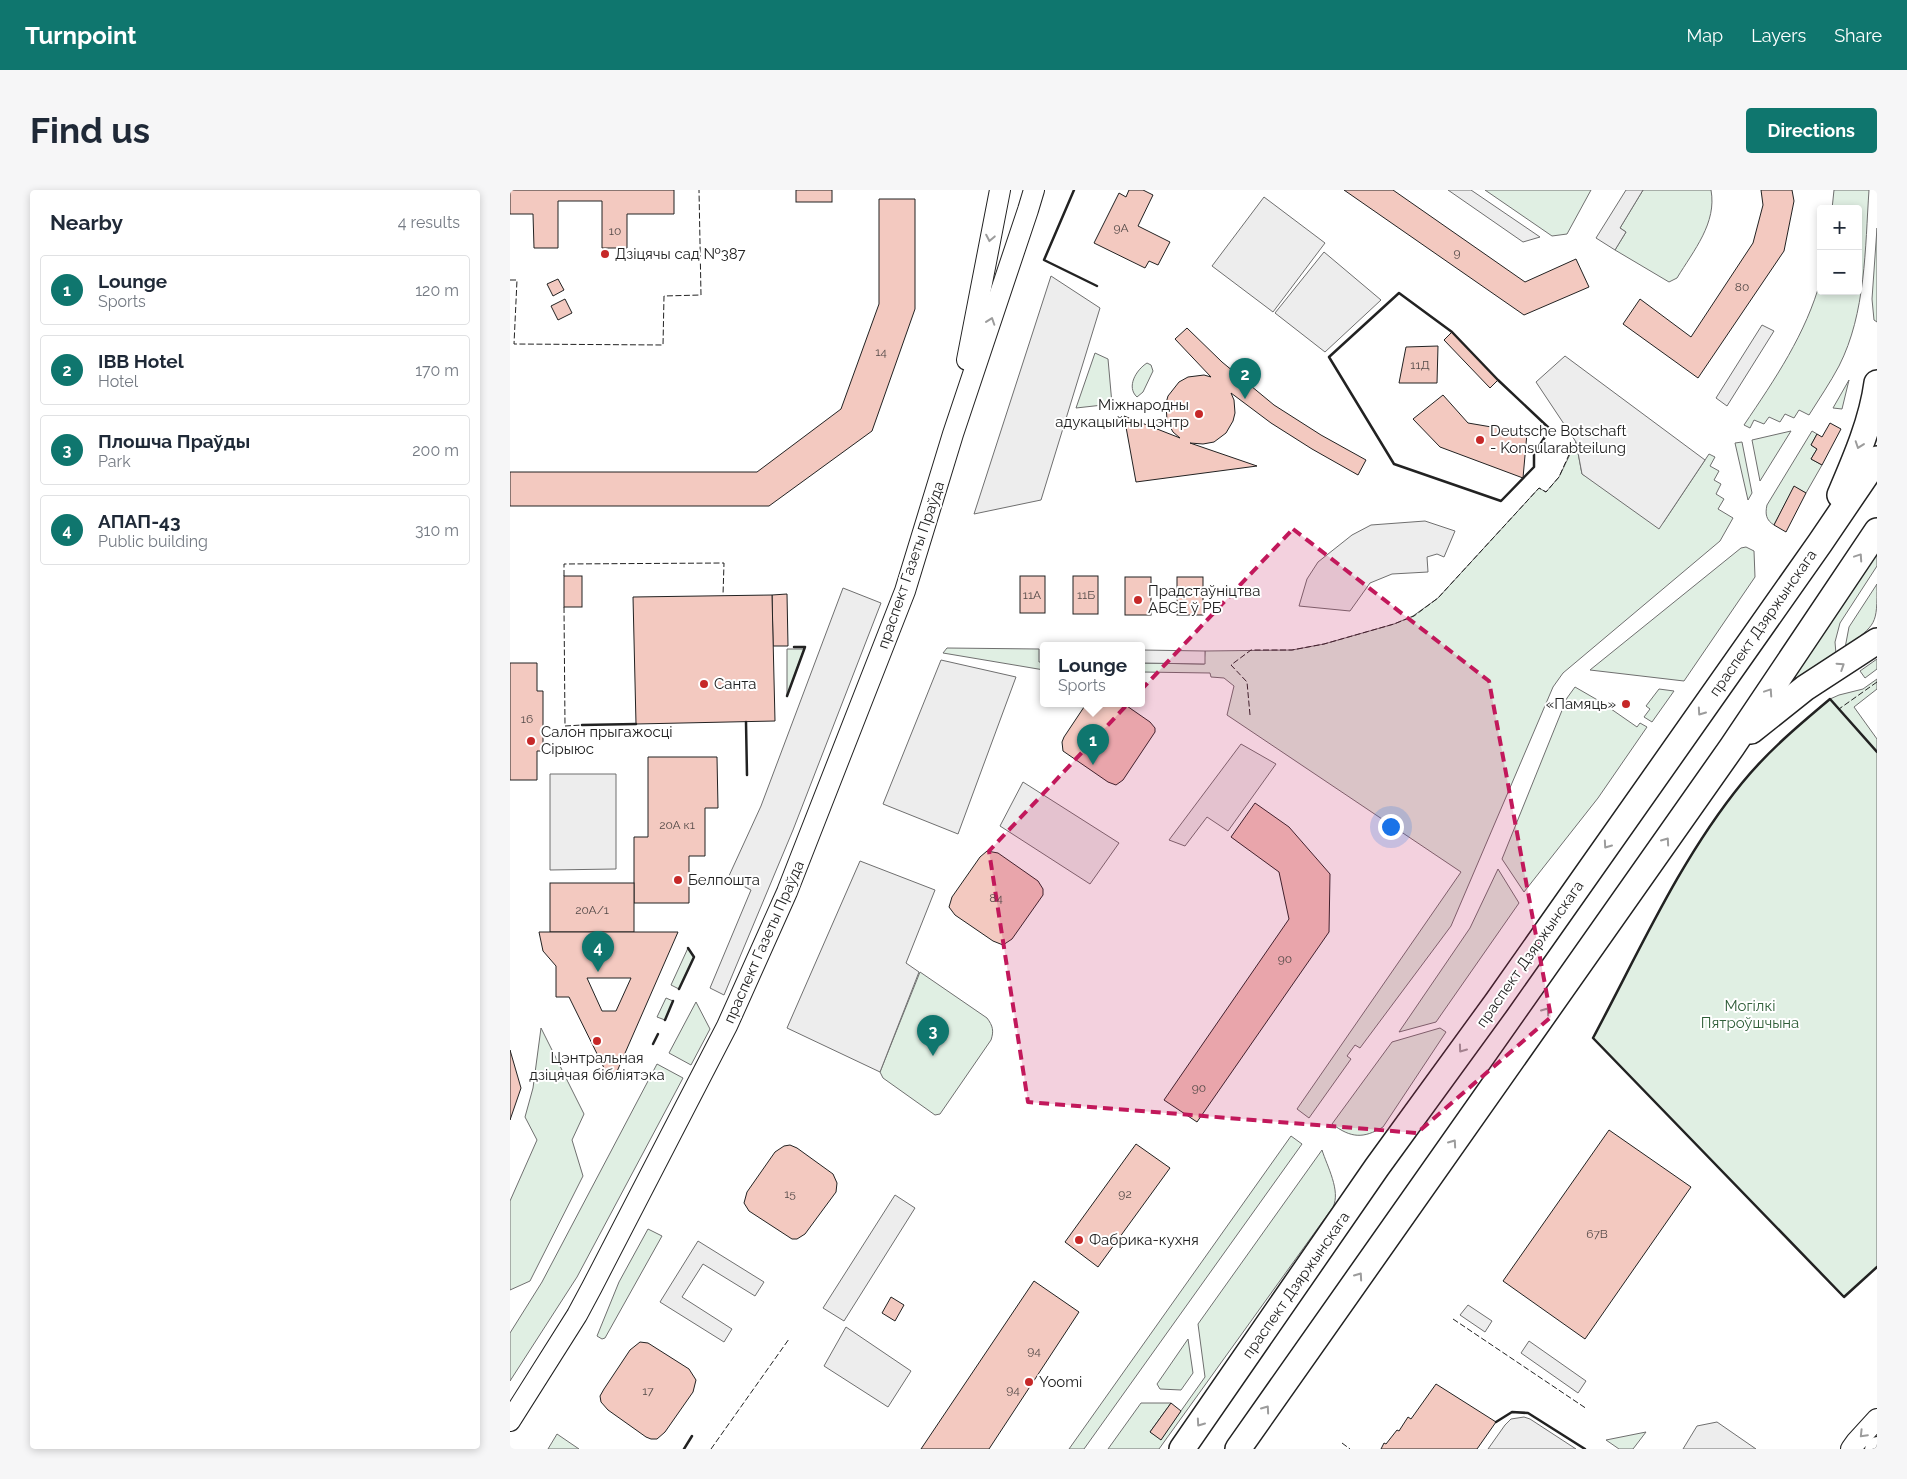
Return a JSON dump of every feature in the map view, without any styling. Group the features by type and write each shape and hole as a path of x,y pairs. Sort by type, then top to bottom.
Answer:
{"main road":[{"path":"1820,544 1853,463 1875,399 1877,383"},
{"name":"праспект Дзяржынскага","path":"1182,1449 1377,1167 1497,1002 1820,544 1877,459"},
{"path":"1238,1449 1732,747 1877,531"},
{"path":"1732,747 1805,688 1877,641"}],"street":[{"name":"праспект Газеты Праўда","path":"953,434 1000,190"},
{"name":"праспект Газеты Праўда","path":"510,1421 577,1315 722,1034 775,919 819,814 905,591 953,434 1034,190"},
{"path":"1851,1449 1877,1419"}],"highlighted area":[{"path":"1293,529 1489,681 1551,1017 1417,1133 1028,1102 989,851"}],"green space":[{"path":"1485,190 1591,190 1567,234 1552,236"},
{"path":"1643,190 1711,190 1711,214 1703,236 1677,278 1669,282 1615,250 1626,232 1620,228"},
{"path":"1834,190 1869,190 1862,286 1862,205 1832,205"},
{"path":"1877,228 1877,322 1874,320 1872,299"},
{"path":"1817,292 1817,295 1860,295 1855,324 1848,346 1836,372 1809,415 1799,410 1794,418 1785,414 1780,422 1769,417 1764,424 1754,420 1750,428 1744,425 1778,373 1807,319"},
{"path":"1095,353 1108,359 1112,404 1076,408"},
{"path":"1147,363 1151,365 1153,371 1143,392 1137,397 1132,384 1136,374"},
{"path":"1849,380 1842,409 1833,408"},
{"path":"1791,431 1760,481 1752,440"},
{"path":"1812,431 1817,434 1811,445 1817,449 1811,459 1822,465 1806,493 1794,487 1774,525 1767,516 1767,505"},
{"path":"1576,442 1582,474 1663,523 1709,454 1715,457 1710,466 1719,471 1714,480 1721,484 1716,494 1724,499 1718,509 1733,518 1720,541 1563,673 1553,687 1451,926 1360,1048 1355,1045 1347,1056 1351,1059 1309,1118 1297,1109 1461,872 1227,715 1234,686 1224,678 1211,677 1210,673 1145,672 1145,663 1204,664 1205,651 1292,650 1324,644 1394,624 1413,616 1438,598 1539,488 1546,492 1559,477"},
{"path":"1742,442 1752,493 1748,500 1735,443"},
{"path":"1746,547 1754,551 1755,577 1684,681 1590,670 1741,548"},
{"path":"1877,552 1877,566 1840,623 1835,642 1836,654 1796,679 1795,676"},
{"path":"1877,584 1876,608 1873,622 1864,633 1845,648 1849,627"},
{"path":"947,648 1039,649 1040,669 943,653"},
{"path":"787,649 804,649 787,696"},
{"path":"1877,659 1877,669 1865,678 1860,671"},
{"name":"Могілкі Пятроўшчына","path":"1877,679 1877,689 1854,707 1877,739 1877,1267 1844,1297 1593,1038 1680,874 1720,812 1742,783 1773,749 1830,699 1863,689"},
{"path":"1575,687 1637,727 1640,723 1647,727 1598,798 1524,892 1502,859 1567,698"},
{"path":"1659,689 1674,691 1652,722 1644,717 1650,709 1646,706"},
{"path":"1498,869 1519,903 1436,1022 1399,1032 1470,928"},
{"path":"688,948 694,957 679,989 671,985"},
{"path":"920,972 987,1018 992,1029 991,1040 940,1114 935,1115 883,1078 880,1072"},
{"path":"666,998 673,1001 665,1020 657,1017"},
{"path":"696,1002 710,1029 691,1065 669,1053"},
{"path":"541,1028 584,1114 572,1140 583,1176 530,1281 510,1290 510,1201 537,1140 525,1117 533,1088"},
{"path":"1440,1028 1446,1032 1383,1127 1369,1134 1357,1135 1345,1132 1332,1124 1392,1042"},
{"path":"657,1064 683,1078 577,1277 510,1381 510,1333 542,1282"},
{"path":"1291,1136 1302,1144 1084,1449 1069,1449"},
{"path":"1322,1150 1334,1186 1335,1201 1333,1207 1159,1449 1108,1449 1141,1403 1171,1403 1150,1432 1161,1439 1205,1377 1198,1324"},
{"path":"648,1229 662,1236 605,1338 602,1339 597,1336 619,1282"},
{"path":"1188,1339 1193,1373 1181,1390 1160,1389 1157,1384"},
{"path":"1646,1432 1633,1449 1619,1449 1606,1440"},
{"path":"557,1434 579,1449 548,1449"}],"shaded area":[{"path":"1448,190 1471,190 1540,237 1523,242"},
{"path":"1626,190 1643,190 1620,228 1626,232 1615,250 1596,238"},
{"path":"1264,197 1325,243 1273,312 1212,266"},
{"path":"1324,252 1381,300 1325,352 1275,313"},
{"path":"1051,276 1100,308 1041,500 974,514"},
{"path":"1762,325 1774,331 1727,406 1716,398"},
{"path":"1565,356 1705,460 1659,529 1582,474 1576,442 1536,382"},
{"path":"1425,521 1455,531 1444,557 1437,554 1427,557 1428,572 1392,574 1370,583 1350,611 1299,606 1307,579 1318,562 1352,535 1371,525"},
{"path":"843,588 881,603 793,830 724,995 710,988 751,890 728,878 761,806"},
{"path":"1145,650 1205,651 1205,664 1145,663"},
{"path":"941,660 1016,677 958,834 883,804"},
{"path":"1241,744 1276,764 1228,831 1207,817 1185,846 1169,840"},
{"path":"550,774 616,774 616,869 550,870"},
{"path":"1023,782 1119,843 1090,884 1000,826"},
{"path":"860,861 935,890 906,963 919,972 880,1072 787,1028"},
{"path":"895,1195 915,1208 844,1321 823,1308"},
{"path":"698,1241 764,1282 755,1296 703,1264 682,1297 732,1329 724,1342 660,1302"},
{"path":"1468,1305 1492,1321 1485,1332 1460,1315"},
{"path":"846,1327 911,1371 888,1407 824,1366"},
{"path":"1529,1341 1586,1381 1578,1393 1521,1353"},
{"path":"1524,1417 1576,1449 1488,1449 1511,1419"},
{"path":"1717,1422 1756,1449 1683,1449 1697,1426"}],"building":[{"path":"510,190 674,190 674,214 627,214 627,248 602,248 602,201 558,201 558,248 534,248 533,214 510,214"},
{"path":"796,190 832,190 832,202 796,202"},
{"path":"1129,190 1143,190 1153,195 1138,226 1170,242 1158,265 1149,261 1145,268 1094,243 1119,193 1126,197"},
{"path":"1344,190 1393,190 1525,282 1576,259 1589,287 1524,315"},
{"path":"1761,190 1792,190 1794,201 1784,251 1698,378 1623,324 1640,299 1691,337 1753,243 1763,205"},
{"path":"879,199 915,199 915,309 872,431 769,506 510,506 510,472 757,472 841,409 879,304"},
{"path":"558,279 564,290 553,296 547,284"},
{"path":"565,299 572,313 558,320 551,306"},
{"path":"1187,328 1222,362 1274,405 1321,435 1366,460 1358,475 1271,423 1231,393 1234,400 1235,413 1226,433 1214,442 1203,444 1190,443 1257,466 1136,482 1124,416 1180,438 1173,432 1167,421 1166,403 1168,396 1179,382 1188,377 1204,375 1211,377 1175,339"},
{"path":"1452,332 1498,380 1490,388 1444,340"},
{"path":"1438,346 1437,383 1399,383 1406,347"},
{"name":"Deutsche Botschaft - Konsularabteilung","path":"1443,395 1468,423 1527,433 1523,478 1440,447 1413,419"},
{"path":"1830,423 1841,429 1822,465 1811,459 1817,449 1811,445 1817,434 1822,437"},
{"path":"1794,486 1806,493 1786,532 1774,525"},
{"path":"564,576 582,576 582,607 564,607"},
{"path":"1020,576 1045,576 1045,613 1020,613"},
{"path":"1073,576 1098,576 1098,614 1073,614"},
{"path":"1125,577 1151,577 1151,615 1125,615"},
{"path":"1177,577 1203,577 1203,615 1177,615"},
{"path":"787,594 788,646 773,646 772,595"},
{"name":"Санта","path":"772,595 775,721 636,724 633,597"},
{"path":"510,663 537,663 537,691 543,691 543,751 537,751 537,780 510,780"},
{"path":"1084,707 1128,707 1150,722 1155,728 1155,732 1123,780 1116,785 1108,782 1063,751 1062,742"},
{"path":"648,757 717,757 718,808 705,808 705,856 689,856 689,903 634,903 634,837 648,837"},
{"path":"1255,803 1289,827 1330,874 1329,932 1197,1122 1164,1100 1289,919 1279,872 1231,837"},
{"path":"987,851 998,853 1038,881 1043,889 1043,895 1012,939 1003,945 993,941 955,915 949,907 952,897 980,857"},
{"path":"550,883 634,883 634,932 550,932"},
{"path":"539,932 678,932 615,1076 608,1076 569,997 556,997 556,966 543,951","holes":["587,978 631,978 616,1011 602,1011"]},
{"path":"510,1050 521,1088 510,1120"},
{"path":"1609,1130 1691,1187 1585,1339 1503,1281"},
{"path":"1136,1144 1170,1168 1098,1267 1065,1242"},
{"path":"790,1145 833,1174 837,1183 836,1192 805,1234 797,1239 792,1239 749,1211 744,1203 747,1192 775,1152 784,1146"},
{"path":"1034,1281 1079,1312 989,1449 921,1449"},
{"path":"891,1297 904,1305 895,1321 882,1313"},
{"path":"640,1342 648,1343 689,1369 696,1380 693,1392 665,1432 657,1439 646,1437 608,1410 601,1402 600,1396 604,1389 630,1350"},
{"path":"1436,1384 1496,1422 1477,1449 1381,1449 1384,1443 1386,1444 1397,1430 1399,1431 1408,1417 1411,1419"},
{"path":"1171,1403 1181,1411 1161,1440 1150,1432"}],"fence":[{"path":"510,280 517,280 514,344 663,345 664,296 701,295 699,190"},
{"path":"1250,715 1247,682 1231,665 1251,650 1292,650 1324,644 1394,624 1414,616 1438,598 1539,488 1546,492 1559,477 1572,448"},
{"path":"564,576 564,564 724,563 723,595"},
{"path":"564,607 565,726 582,725"},
{"path":"1877,682 1839,709 1877,752"},
{"path":"1453,1319 1587,1409"},
{"path":"711,1449 789,1339"},
{"path":"1342,1443 1350,1449"}],"wall":[{"path":"1074,190 1044,260 1097,286"},
{"path":"1399,293 1452,332 1498,380 1550,429 1534,454 1534,467 1501,501 1394,464 1329,357 1399,293"},
{"path":"787,696 805,647 794,647"},
{"path":"1877,752 1830,699 1773,749 1742,783 1699,843 1662,907 1593,1038 1844,1297 1877,1267"},
{"path":"746,722 747,775"},
{"path":"582,725 636,724"},
{"path":"679,989 694,957 688,948"},
{"path":"665,1020 673,1001"},
{"path":"653,1044 658,1034"},
{"path":"1496,1422 1512,1412 1528,1413 1585,1449"},
{"path":"684,1449 692,1436"}],"place":[{"name":"Дзіцячы сад №387","path":"605,254"},
{"name":"IBB Hotel","path":"1245,399"},
{"name":"Міжнародны адукацыйны цэнтр","path":"1199,414"},
{"name":"Deutsche Botschaft - Konsularabteilung","path":"1480,440"},
{"name":"Прадстаўніцтва АБСЕ ў РБ","path":"1138,600"},
{"name":"Санта","path":"704,684"},
{"name":"«Памяць»","path":"1626,704"},
{"name":"Салон прыгажосці Сірыюс","path":"531,741"},
{"name":"Lounge","path":"1093,765"},
{"name":"Белпошта","path":"678,880"},
{"name":"АПАП-43","path":"598,972"},
{"name":"Цэнтральная дзіцячая бібліятэка","path":"597,1041"},
{"name":"Плошча Праўды","path":"933,1056"},
{"name":"Фабрика-кухня","path":"1079,1240"},
{"name":"Yoomi","path":"1029,1382"}]}
